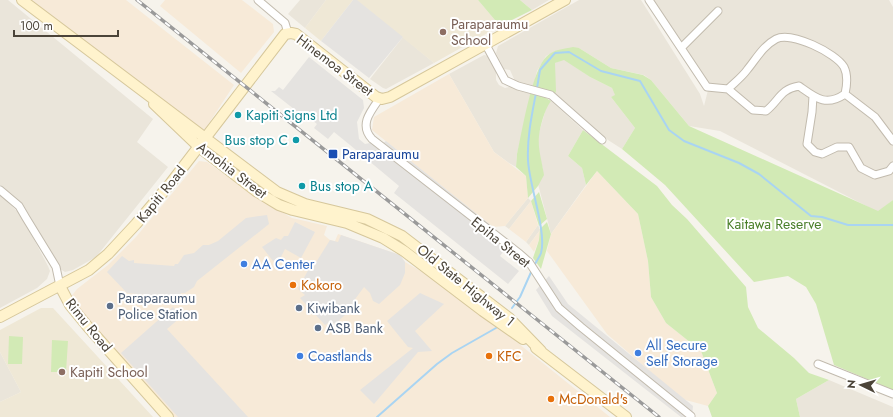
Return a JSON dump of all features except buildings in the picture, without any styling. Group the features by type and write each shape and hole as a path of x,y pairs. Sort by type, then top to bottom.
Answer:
{"main road":[{"name":"Amohia Street","path":"22,0 138,86 264,183 287,197 305,204 363,218 385,227"},
{"path":"380,98 390,97 565,0"},
{"name":"Hinemoa Street","path":"288,33 296,34 380,98"},
{"name":"Kapiti Road","path":"0,317 89,270 108,254 136,224 199,147 281,38 288,33"},
{"name":"Amohia Street","path":"138,86 164,114 199,147 241,180 270,200 302,213 336,220 363,229 399,248 428,269"},
{"name":"Old State Highway 1","path":"385,227 420,248 503,320 626,417"},
{"name":"Old State Highway 1","path":"428,269 503,320"},
{"name":"Rimu Road","path":"60,286 74,310 168,417"}],"street":[{"name":"Hinemoa Street","path":"258,0 285,23 288,33"},
{"path":"649,0 707,87 728,89 753,110 766,112 776,104 780,94 790,88 799,86 813,96 823,100 831,101 845,94"},
{"path":"681,48 718,12"},
{"path":"728,89 746,72 764,48 778,38 796,38 836,57 844,67 847,77 845,94"},
{"path":"486,45 505,80 548,94 602,140"},
{"path":"845,94 875,117 893,141"},
{"path":"813,96 807,144 814,152 822,154 837,147 849,147 861,168 875,175 889,171 893,166"},
{"name":"Epiha Street","path":"380,98 366,122 368,135 529,262 559,308 691,416"},
{"path":"0,190 18,206 26,218 56,267 60,286"},
{"path":"818,364 893,394"}],"shaded area":[{"path":"0,0 8,0 153,119 137,142 168,167 96,257 73,270 65,272 60,269 23,204 0,185"},
{"path":"29,0 126,0 234,85 205,129 198,130"},
{"path":"165,0 242,0 273,24 274,32 241,73 160,6"},
{"path":"300,0 326,0 305,28 288,14"},
{"path":"326,0 353,0 321,41 305,28"},
{"path":"353,0 357,0 403,37 369,78 321,41"},
{"name":"Paraparaumu School","path":"356,0 478,0 500,26 434,63"},
{"path":"520,0 549,0 532,10"},
{"path":"579,0 641,0 700,94 704,106 708,90 652,0 889,0 893,7 893,200 878,212 720,131 689,126 651,80 644,75 611,68 579,48 555,51 546,56 537,71 517,154 516,167 509,163 494,152 449,74 484,55 488,56 496,71 496,80 499,85 505,88 513,86 514,79 510,70 504,69 496,53 498,46"},
{"path":"403,37 434,63 386,89 383,88 370,79"},
{"path":"309,57 363,100 364,108 357,122 359,139 365,144 370,143 372,139 383,143 386,141 493,227 493,230 508,245 500,256 519,271 508,284 394,193 399,186 350,145 334,132 328,139 314,128 317,124 303,113 299,113 271,91 275,91 279,87 283,90"},
{"path":"564,59 590,77 612,88 616,96 611,97 635,128 622,149 608,140 555,94 555,63"},
{"path":"449,74 494,152 526,176 528,198 505,226 493,227 372,130 374,117"},
{"path":"551,101 583,130 568,156 582,168 586,185 551,234 538,184 543,170 538,150 538,136 547,105"},
{"path":"199,161 207,162 256,197 292,218 327,226 324,235 330,240 335,241 338,234 400,255 405,262 431,277 508,335 610,417 171,417 82,317 70,298 77,289 108,265 136,237"},
{"path":"597,171 638,214 648,261 651,297 666,323 701,351 717,393 708,406 682,399 607,334 547,251 551,234"},
{"path":"0,195 21,215 50,271 47,279 37,288 0,308"},
{"path":"528,198 531,201 509,229 505,226"},
{"path":"531,201 538,225 526,242 509,229"},
{"path":"267,215 269,224 197,281 194,287 185,293 181,293 179,298 127,293 107,272 122,256 129,261 134,260 134,263 174,266 175,264 178,264 184,255 194,253 203,245 209,245 218,241 246,218"},
{"path":"295,222 315,232 301,258 285,249 281,257 273,261 262,247 276,238 281,240 284,236 288,236"},
{"path":"538,225 540,230 529,245 526,242"},
{"path":"540,230 539,240 534,252 529,245"},
{"path":"341,235 400,255 405,262 405,273 400,285 379,304 373,301 370,293 364,287 353,302 355,306 335,324 331,321 325,325 300,298 305,295 298,289 312,263 315,264 330,240 338,242"},
{"path":"549,276 568,304 693,406 692,417 681,417 552,316 536,290"},
{"path":"420,293 444,304 415,331 432,351 418,352 374,404 360,390 413,348 408,347 387,321"},
{"path":"173,307 181,317 167,329 248,417 178,417 121,353"},
{"name":"Kapiti School","path":"41,308 53,308 153,417 0,417 0,402 21,392 0,352 0,330"},
{"path":"0,352 21,392 0,402"},
{"path":"829,380 893,407 893,417 800,417 796,399"}],"green space":[{"path":"478,0 520,0 532,10 500,26"},
{"name":"Kaitawa Reserve","path":"573,47 579,48 611,68 643,75 651,80 689,126 878,211 893,200 893,390 834,365 816,304 806,287 788,276 754,282 665,185 622,149 635,128 611,97 615,95 612,88 590,77 564,60 555,63 556,91 555,94 548,91 546,98 551,101 547,107 539,134 539,147 544,175 538,186 528,198 526,176 516,167 517,154 532,87 542,63 547,56 556,51"},
{"path":"583,130 657,186 672,205 687,219 746,287 748,307 758,328 794,358 809,373 829,380 796,399 800,417 712,417 708,406 717,393 701,351 666,323 651,297 648,261 638,214 597,171 586,185 582,168 568,156"},
{"path":"539,192 547,219 539,226 531,201"},
{"path":"547,222 551,234 541,269 533,258 539,240 540,229"},
{"path":"9,336 23,337 22,364 8,364"},
{"path":"52,340 68,341 66,372 51,372"}],"waterway":[{"path":"537,88 540,70 555,53 569,52 601,71 640,81 669,130 684,141 739,163 759,174 811,216 822,217 848,225 893,225"},
{"path":"534,266 541,253 542,244 542,233 528,160 531,117 536,93"},
{"path":"512,308 520,297 532,270"},
{"path":"377,417 437,364 452,353 496,328"}],"railway":[{"path":"137,0 659,417"}],"place":[{"name":"Paraparaumu School","path":"443,32"},
{"name":"Kapiti Signs Ltd","path":"238,115"},
{"name":"Bus stop C","path":"296,140"},
{"name":"Paraparaumu","path":"333,154"},
{"name":"Bus stop A","path":"302,186"},
{"name":"AA Center","path":"244,264"},
{"name":"Kokoro","path":"293,285"},
{"name":"Paraparaumu Police Station","path":"110,306"},
{"name":"Kiwibank","path":"299,308"},
{"name":"ASB Bank","path":"318,328"},
{"name":"All Secure Self Storage","path":"638,353"},
{"name":"Coastlands","path":"300,356"},
{"name":"KFC","path":"489,356"},
{"name":"Kapiti School","path":"62,372"},
{"name":"McDonald's","path":"551,399"}]}
